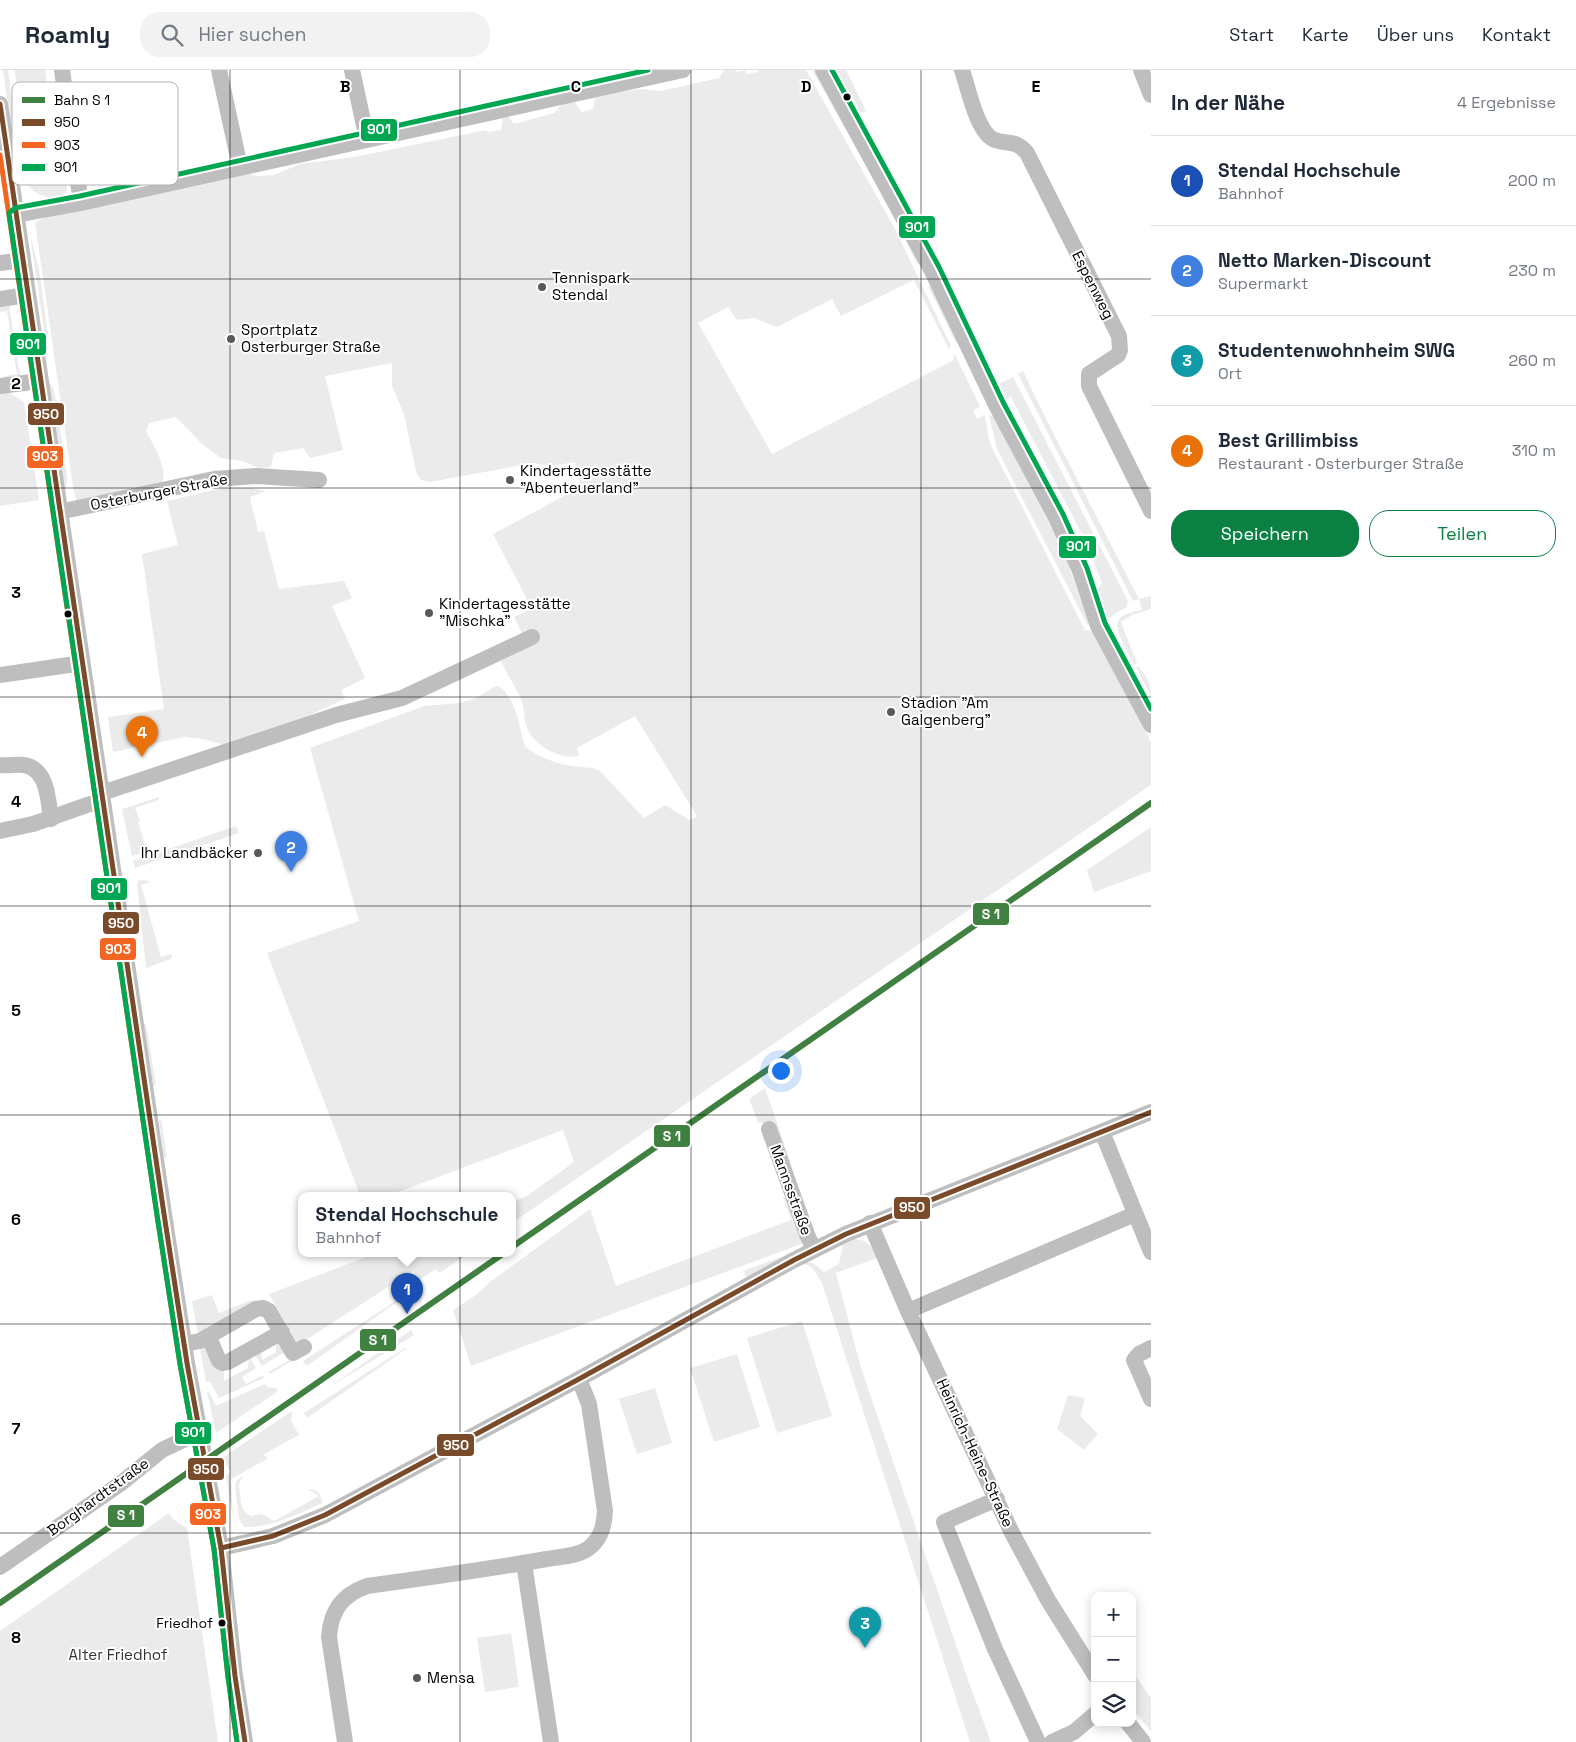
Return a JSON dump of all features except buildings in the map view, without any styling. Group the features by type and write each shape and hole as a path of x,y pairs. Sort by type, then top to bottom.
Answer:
{"street":[{"path":"219,70 240,167"},
{"path":"352,70 368,139"},
{"path":"178,181 683,70"},
{"path":"824,70 932,271 996,405 1056,518 1080,572 1098,626 1151,726"},
{"name":"Espenweg","path":"962,70 981,126 986,135 995,140 1021,146 1027,153 1119,336 1120,350 1118,354 1090,374 1089,386 1151,511"},
{"path":"1141,70 1151,95"},
{"path":"0,104 59,512 184,1344 221,1548 244,1742"},
{"path":"78,185 81,203"},
{"path":"16,215 160,185"},
{"path":"0,263 22,260"},
{"path":"0,299 27,295"},
{"path":"0,386 40,381"},
{"name":"Osterburger Straße","path":"59,512 214,479 257,476 319,480"},
{"path":"0,831 51,819 90,804 102,797 336,715 402,698 532,636"},
{"path":"0,675 82,663"},
{"path":"0,765 23,765 38,771 44,782 51,819"},
{"name":"Mannsstraße","path":"221,1548 273,1536 325,1515 579,1379 814,1249 870,1223 1151,1112"},
{"name":"Mannsstraße","path":"769,1129 814,1249"},
{"path":"1102,1132 1151,1252"},
{"path":"908,1311 1135,1214"},
{"name":"Heinrich-Heine-Straße","path":"870,1223 908,1311 997,1499 1043,1591 1091,1669"},
{"path":"184,1344 209,1337 256,1309 264,1308 269,1311 293,1353 304,1346"},
{"path":"209,1337 219,1360 223,1363 282,1332"},
{"path":"1151,1348 1138,1354 1134,1360 1151,1399"},
{"path":"345,1742 329,1637 330,1622 335,1610 352,1592 367,1586 524,1563 583,1552 594,1545 604,1526 605,1511 589,1404 579,1379"},
{"name":"Borghardtstraße","path":"0,1568 120,1484 162,1450 200,1432"},
{"path":"997,1499 944,1522 995,1649 1038,1742"},
{"path":"524,1563 551,1742"},
{"path":"1052,1742 1074,1732 1091,1717"},
{"path":"1131,1727 1143,1742"}],"green space":[{"path":"3,70 8,70 12,99 12,129"},
{"path":"15,70 45,70 47,82 16,82"},
{"path":"724,70 735,70 736,72 745,70 746,74 758,72 758,70 806,70 895,229 951,346 949,349 914,280 841,316 832,299 777,327 754,318 737,320 728,307 698,323 772,454 954,360 953,355 955,355 980,406 973,411 977,419 984,415 990,444 1085,630 1094,631 1151,742 1151,785 516,1220 516,1200 527,1196 574,1162 563,1130 398,1192 359,1192 267,953 359,921 310,748 424,706 459,703 476,698 499,686 514,706 525,747 554,762 593,768 600,771 644,818 665,805 690,820 697,816 635,716 577,748 579,756 563,756 540,745 529,732 519,694 501,661 528,645 514,617 532,609 493,534 581,487 575,462 552,466 533,463 430,482 422,480 416,471 404,414 392,386 392,363 325,376 343,450 310,458 303,448 274,453 271,467 259,468 242,461 221,458 202,444 176,417 149,423 146,431 161,463 163,470 162,483 77,503 73,487 35,222 46,217 247,173 256,176 274,175 300,164 355,157 486,130 488,132 501,130 503,117 507,115 514,124 554,113 561,105 574,101 582,112 593,109 596,95 641,89 661,91 719,78"},
{"path":"812,70 815,71 821,81 921,262 917,264 885,199"},
{"path":"833,70 846,70 866,111 859,113 858,107 842,80 838,79"},
{"path":"66,185 67,191 58,196 48,197 37,193 29,186"},
{"path":"31,238 39,269 48,334 45,335 31,242"},
{"path":"928,286 932,286 957,337 956,343"},
{"path":"9,304 22,378 5,379 4,376 17,374 7,311 0,312 0,305"},
{"path":"1023,371 1139,599 1133,601 1018,374"},
{"path":"1013,377 1128,601 1127,607 1103,621 1094,597 1102,583 1086,542 1010,395 1005,408 994,386"},
{"path":"48,381 55,395 67,476 66,491 64,491"},
{"path":"5,390 24,402 39,500 0,506 0,391"},
{"path":"989,415 994,417 1064,553 1090,625 1087,624 997,449"},
{"path":"222,488 251,488 266,491 250,497 258,532 264,531 279,589 344,581 352,598 332,606 365,678 341,690 345,699 310,715 228,746 203,739 184,737 113,752 108,717 164,709 142,554 178,545 167,501"},
{"path":"1151,596 1151,609 1132,615 1121,622 1137,663 1134,665 1120,635 1117,623 1124,615 1142,610 1139,599"},
{"path":"1105,625 1111,625 1151,706 1151,713"},
{"path":"1138,666 1148,680 1151,697 1136,667"},
{"path":"159,797 159,800 135,808 147,852 132,856 122,809"},
{"path":"236,826 239,833 135,868 133,861"},
{"path":"1151,827 1151,871 1094,892 1087,870"},
{"path":"139,880 150,881 141,885 161,957 171,954 172,956 171,959 146,968 137,883"},
{"path":"144,1024 146,1024 156,1085 153,1085"},
{"path":"765,1088 794,1173 789,1176 768,1125 758,1122 749,1099"},
{"path":"159,1119 161,1119 167,1157 164,1158"},
{"path":"786,1196 804,1241 801,1244 471,1366 453,1310 476,1295 490,1282 590,1209 616,1286 791,1220 783,1197"},
{"path":"853,1239 862,1240 868,1244 877,1258 836,1273 861,1368 991,1742 970,1742 822,1283 812,1268 803,1264 807,1262 814,1264 824,1272 839,1264 843,1244"},
{"path":"794,1252 748,1279 743,1271"},
{"path":"366,1257 463,1257 440,1273 436,1269 419,1280 413,1271 298,1345 269,1294"},
{"path":"422,1284 307,1366 303,1361"},
{"path":"212,1295 219,1313 252,1300 254,1305 198,1335 192,1301"},
{"path":"802,1321 832,1416 777,1433 747,1338"},
{"path":"411,1330 414,1335 328,1388"},
{"path":"276,1340 295,1359 270,1374 268,1372 290,1360 285,1352 262,1366 254,1353 261,1349 262,1360 276,1352"},
{"path":"206,1348 219,1370 224,1371 224,1381 248,1368 249,1356 256,1368 242,1377 246,1384 263,1375 264,1378 219,1398 210,1382 206,1382 200,1349"},
{"path":"406,1349 307,1418 304,1413"},
{"path":"737,1354 760,1427 714,1442 690,1368"},
{"path":"265,1384 267,1387 277,1388 277,1392 216,1433 207,1392 210,1393 216,1406"},
{"path":"655,1388 672,1443 637,1454 619,1399"},
{"path":"1068,1395 1085,1398 1080,1416 1098,1434 1084,1450 1057,1429"},
{"path":"292,1411 291,1421 299,1435 264,1454 267,1459 231,1479 233,1518 226,1476 231,1472 222,1458"},
{"path":"243,1476 239,1484 241,1505 245,1512 251,1516 262,1514 274,1521 319,1496 308,1489 318,1492 322,1503 274,1523 244,1527 239,1519 235,1485 237,1480"},
{"name":"Alter Friedhof","path":"169,1513 174,1520 187,1528 218,1742 0,1742 0,1631"},
{"path":"511,1633 519,1687 485,1692 477,1638"},
{"path":"1136,1677 1151,1698 1151,1731 1136,1714"}],"transit line":[{"name":"901","path":"178,174 648,70"},
{"name":"901","path":"832,70 939,267 1003,402 1063,514 1087,568 1105,623 1151,709"},
{"name":"950","path":"0,104 164,1214 187,1363 221,1548 235,1676 245,1742"},
{"name":"903","path":"0,155 157,1215 180,1364 214,1549 237,1742"},
{"name":"901","path":"130,185 15,208 9,213 157,1215 180,1364 214,1549 237,1742"},
{"path":"516,1244 1151,803"},
{"name":"950","path":"221,1548 273,1536 325,1515 579,1379 794,1260 846,1234 1151,1112"},
{"path":"0,1603 498,1257"}],"place":[{"name":"Tennispark Stendal","path":"542,287"},
{"name":"Sportplatz Osterburger Straße","path":"231,339"},
{"name":"Kindertagesstätte \"Abenteuerland\"","path":"510,480"},
{"name":"Kindertagesstätte \"Mischka\"","path":"429,613"},
{"name":"Stadion \"Am Galgenberg\"","path":"891,712"},
{"name":"Best Grillimbiss","path":"142,757"},
{"name":"Ihr Landbäcker","path":"258,853"},
{"name":"Netto Marken-Discount","path":"291,872"},
{"name":"Stendal Hochschule","path":"407,1314"},
{"name":"Friedhof","path":"222,1623"},
{"name":"Studentenwohnheim SWG","path":"865,1648"},
{"name":"Mensa","path":"417,1678"}]}
